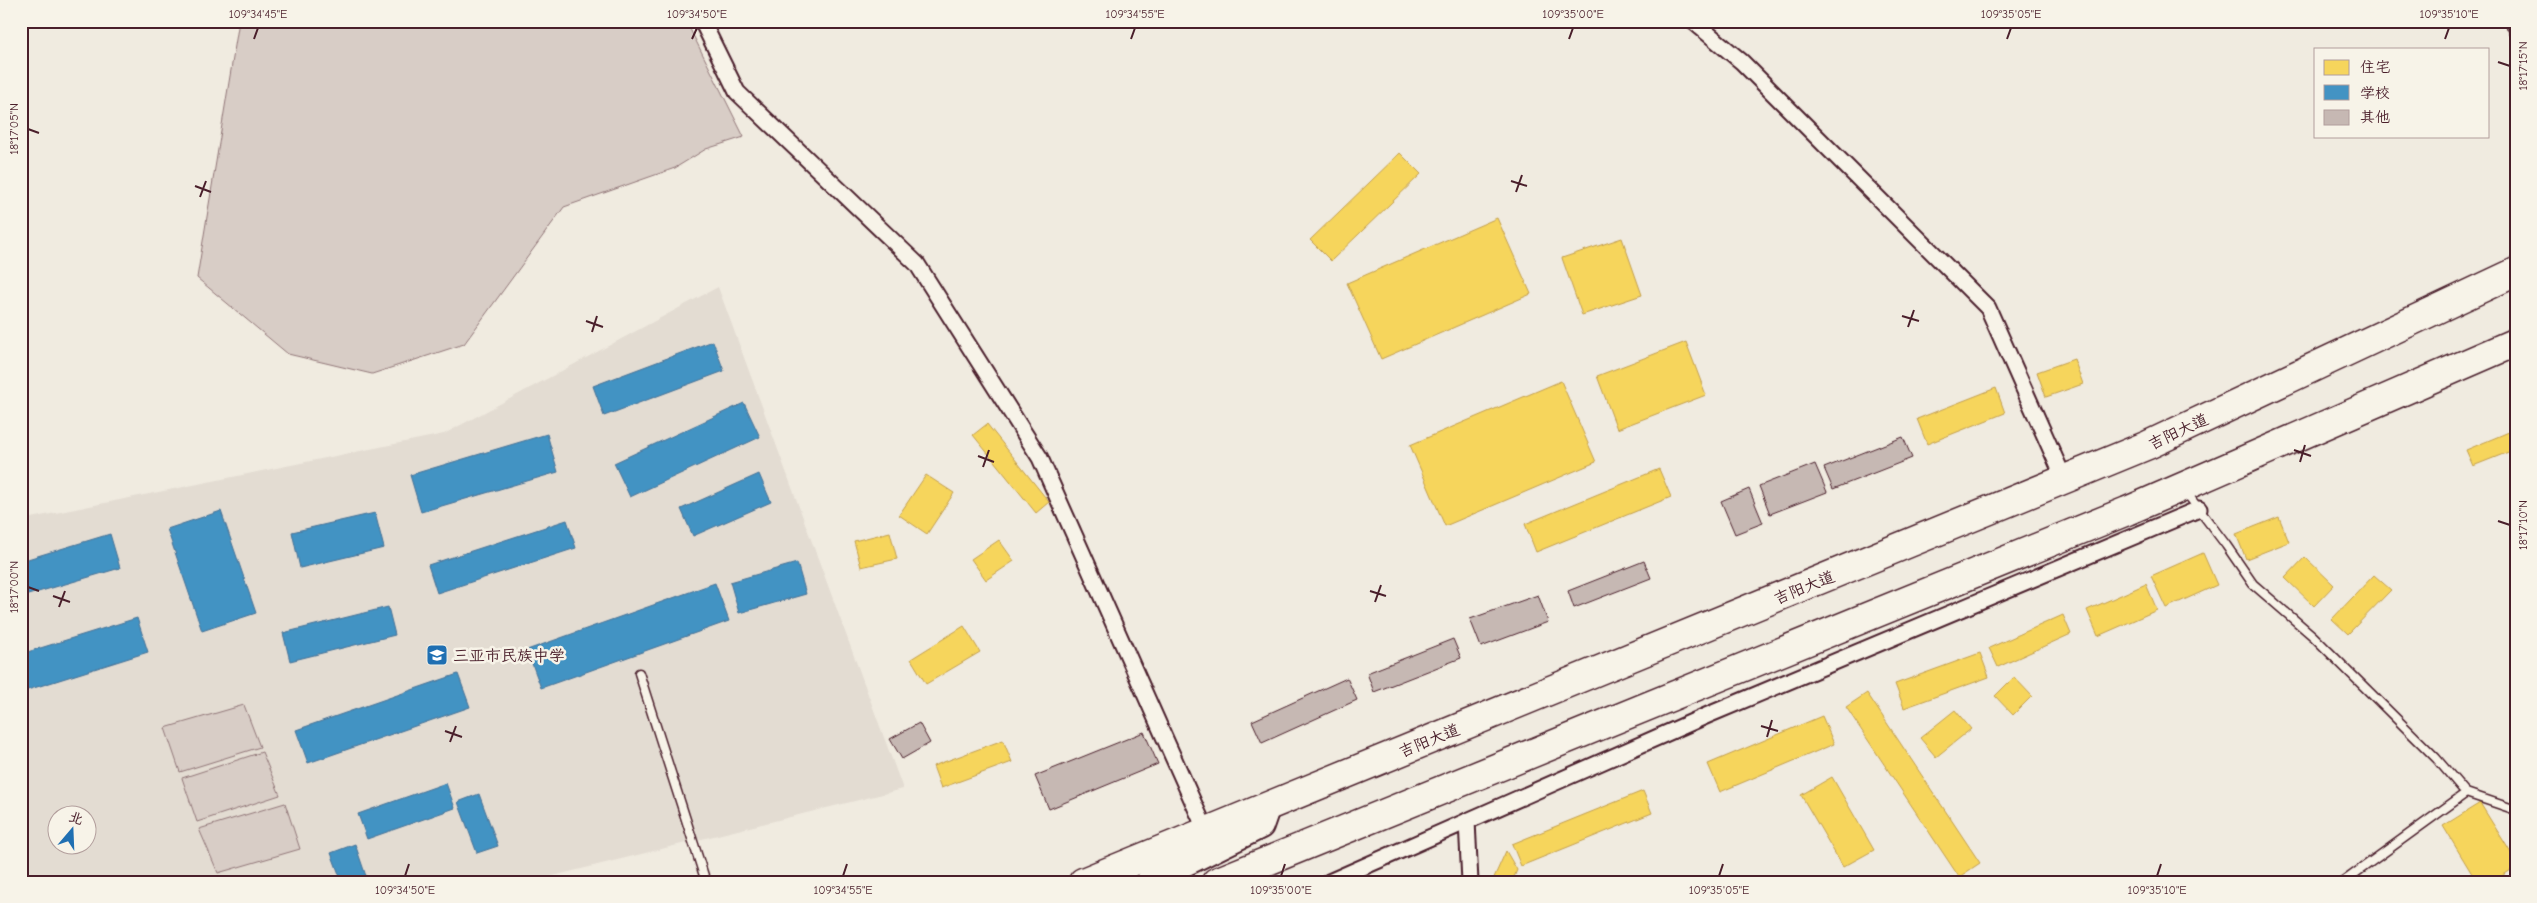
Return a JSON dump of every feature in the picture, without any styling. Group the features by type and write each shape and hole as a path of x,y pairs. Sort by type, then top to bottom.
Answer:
{"highway":[{"name":"吉阳大道","path":"1083,882 2064,481 2148,445 2516,272"},
{"path":"1216,882 2182,487 2516,342"}],"main road":[{"path":"1148,882 1164,872 1261,826 1268,806"}],"street":[{"path":"702,21 737,92 917,264 1040,458 1206,832"},
{"path":"1693,21 1742,62 1988,308 2064,481"},
{"path":"1329,882 1708,715 2199,509"},
{"path":"1467,821 1470,882"}],"lane":[{"path":"2509,21 2516,36"},
{"path":"2182,487 2253,584 2313,636 2436,758 2466,793 2516,810"},
{"path":"639,673 706,882"},
{"path":"2343,882 2466,793"}],"shaded area":[{"path":"239,21 686,21 744,137 706,149 675,168 564,207 464,344 372,374 288,354 197,278"},
{"name":"三亚市民族中学","path":"718,287 903,789 529,882 21,882 21,520 444,434"},
{"path":"244,705 260,747 180,772 165,728"},
{"path":"262,752 280,795 197,822 182,778"},
{"path":"285,803 300,849 218,873 199,829"}],"building: 住宅":[{"path":"1400,153 1421,174 1331,261 1310,240"},
{"path":"1497,218 1531,294 1381,359 1347,283"},
{"path":"1622,238 1642,295 1582,315 1562,258"},
{"path":"1686,342 1706,395 1617,429 1597,376"},
{"path":"2074,359 2083,384 2046,397 2037,372"},
{"path":"1561,381 1596,462 1445,526 1410,445"},
{"path":"1996,388 2005,413 1927,444 1917,419"},
{"path":"987,424 1049,502 1036,513 973,435"},
{"path":"2516,429 2516,449 2473,466 2466,450"},
{"path":"1659,469 1671,497 1536,552 1525,524"},
{"path":"926,475 954,493 927,534 899,515"},
{"path":"2279,517 2289,542 2246,559 2236,534"},
{"path":"890,532 897,559 861,567 854,541"},
{"path":"999,540 1014,561 986,580 971,559"},
{"path":"2203,553 2217,585 2166,608 2151,576"},
{"path":"2305,557 2334,585 2314,606 2285,578"},
{"path":"2374,575 2391,590 2348,634 2332,619"},
{"path":"2146,584 2157,610 2098,636 2087,610"},
{"path":"2063,615 2071,634 1998,667 1989,648"},
{"path":"964,626 980,652 926,684 911,659"},
{"path":"1980,653 1989,677 1904,708 1895,684"},
{"path":"2014,677 2032,696 2013,715 1995,696"},
{"path":"1867,693 1980,863 1959,877 1846,707"},
{"path":"1955,710 1971,729 1936,757 1920,738"},
{"path":"1822,716 1834,744 1720,792 1708,764"},
{"path":"1003,740 1012,762 941,788 933,766"},
{"path":"1832,777 1874,850 1843,867 1801,795"},
{"path":"1643,791 1652,813 1521,866 1512,844"},
{"path":"2480,803 2516,861 2516,867 2492,882 2477,882 2443,826"},
{"path":"1506,851 1517,870 1512,882 1492,882"}],"building: 学校":[{"path":"713,341 724,371 604,416 593,386"},
{"path":"744,403 760,437 630,497 614,463"},
{"path":"547,434 558,472 421,512 410,475"},
{"path":"759,474 771,502 693,536 681,509"},
{"path":"221,511 256,613 202,631 167,529"},
{"path":"375,513 384,548 300,568 292,532"},
{"path":"567,520 576,548 437,593 428,565"},
{"path":"110,534 120,568 21,597 21,561"},
{"path":"797,563 806,594 739,613 730,582"},
{"path":"715,583 729,621 541,688 527,650"},
{"path":"388,607 395,635 290,661 283,633"},
{"path":"137,618 148,652 21,692 21,654"},
{"path":"458,674 470,707 308,763 296,730"},
{"path":"446,783 455,808 367,839 358,814"},
{"path":"479,794 498,846 477,853 458,802"},
{"path":"355,844 368,882 342,882 331,853"}],"building: 其他":[{"path":"1903,437 1912,458 1833,489 1824,468"},
{"path":"1815,464 1827,492 1770,514 1759,486"},
{"path":"1749,489 1763,523 1735,534 1721,501"},
{"path":"1644,561 1651,578 1574,608 1568,591"},
{"path":"1538,595 1548,622 1481,647 1470,619"},
{"path":"1453,639 1461,658 1374,692 1367,673"},
{"path":"1347,678 1357,700 1262,743 1252,721"},
{"path":"919,723 930,743 902,759 890,739"},
{"path":"1144,732 1158,764 1049,809 1035,776"}],"place":[{"name":"三亚市民族中学","path":"437,655"}]}
